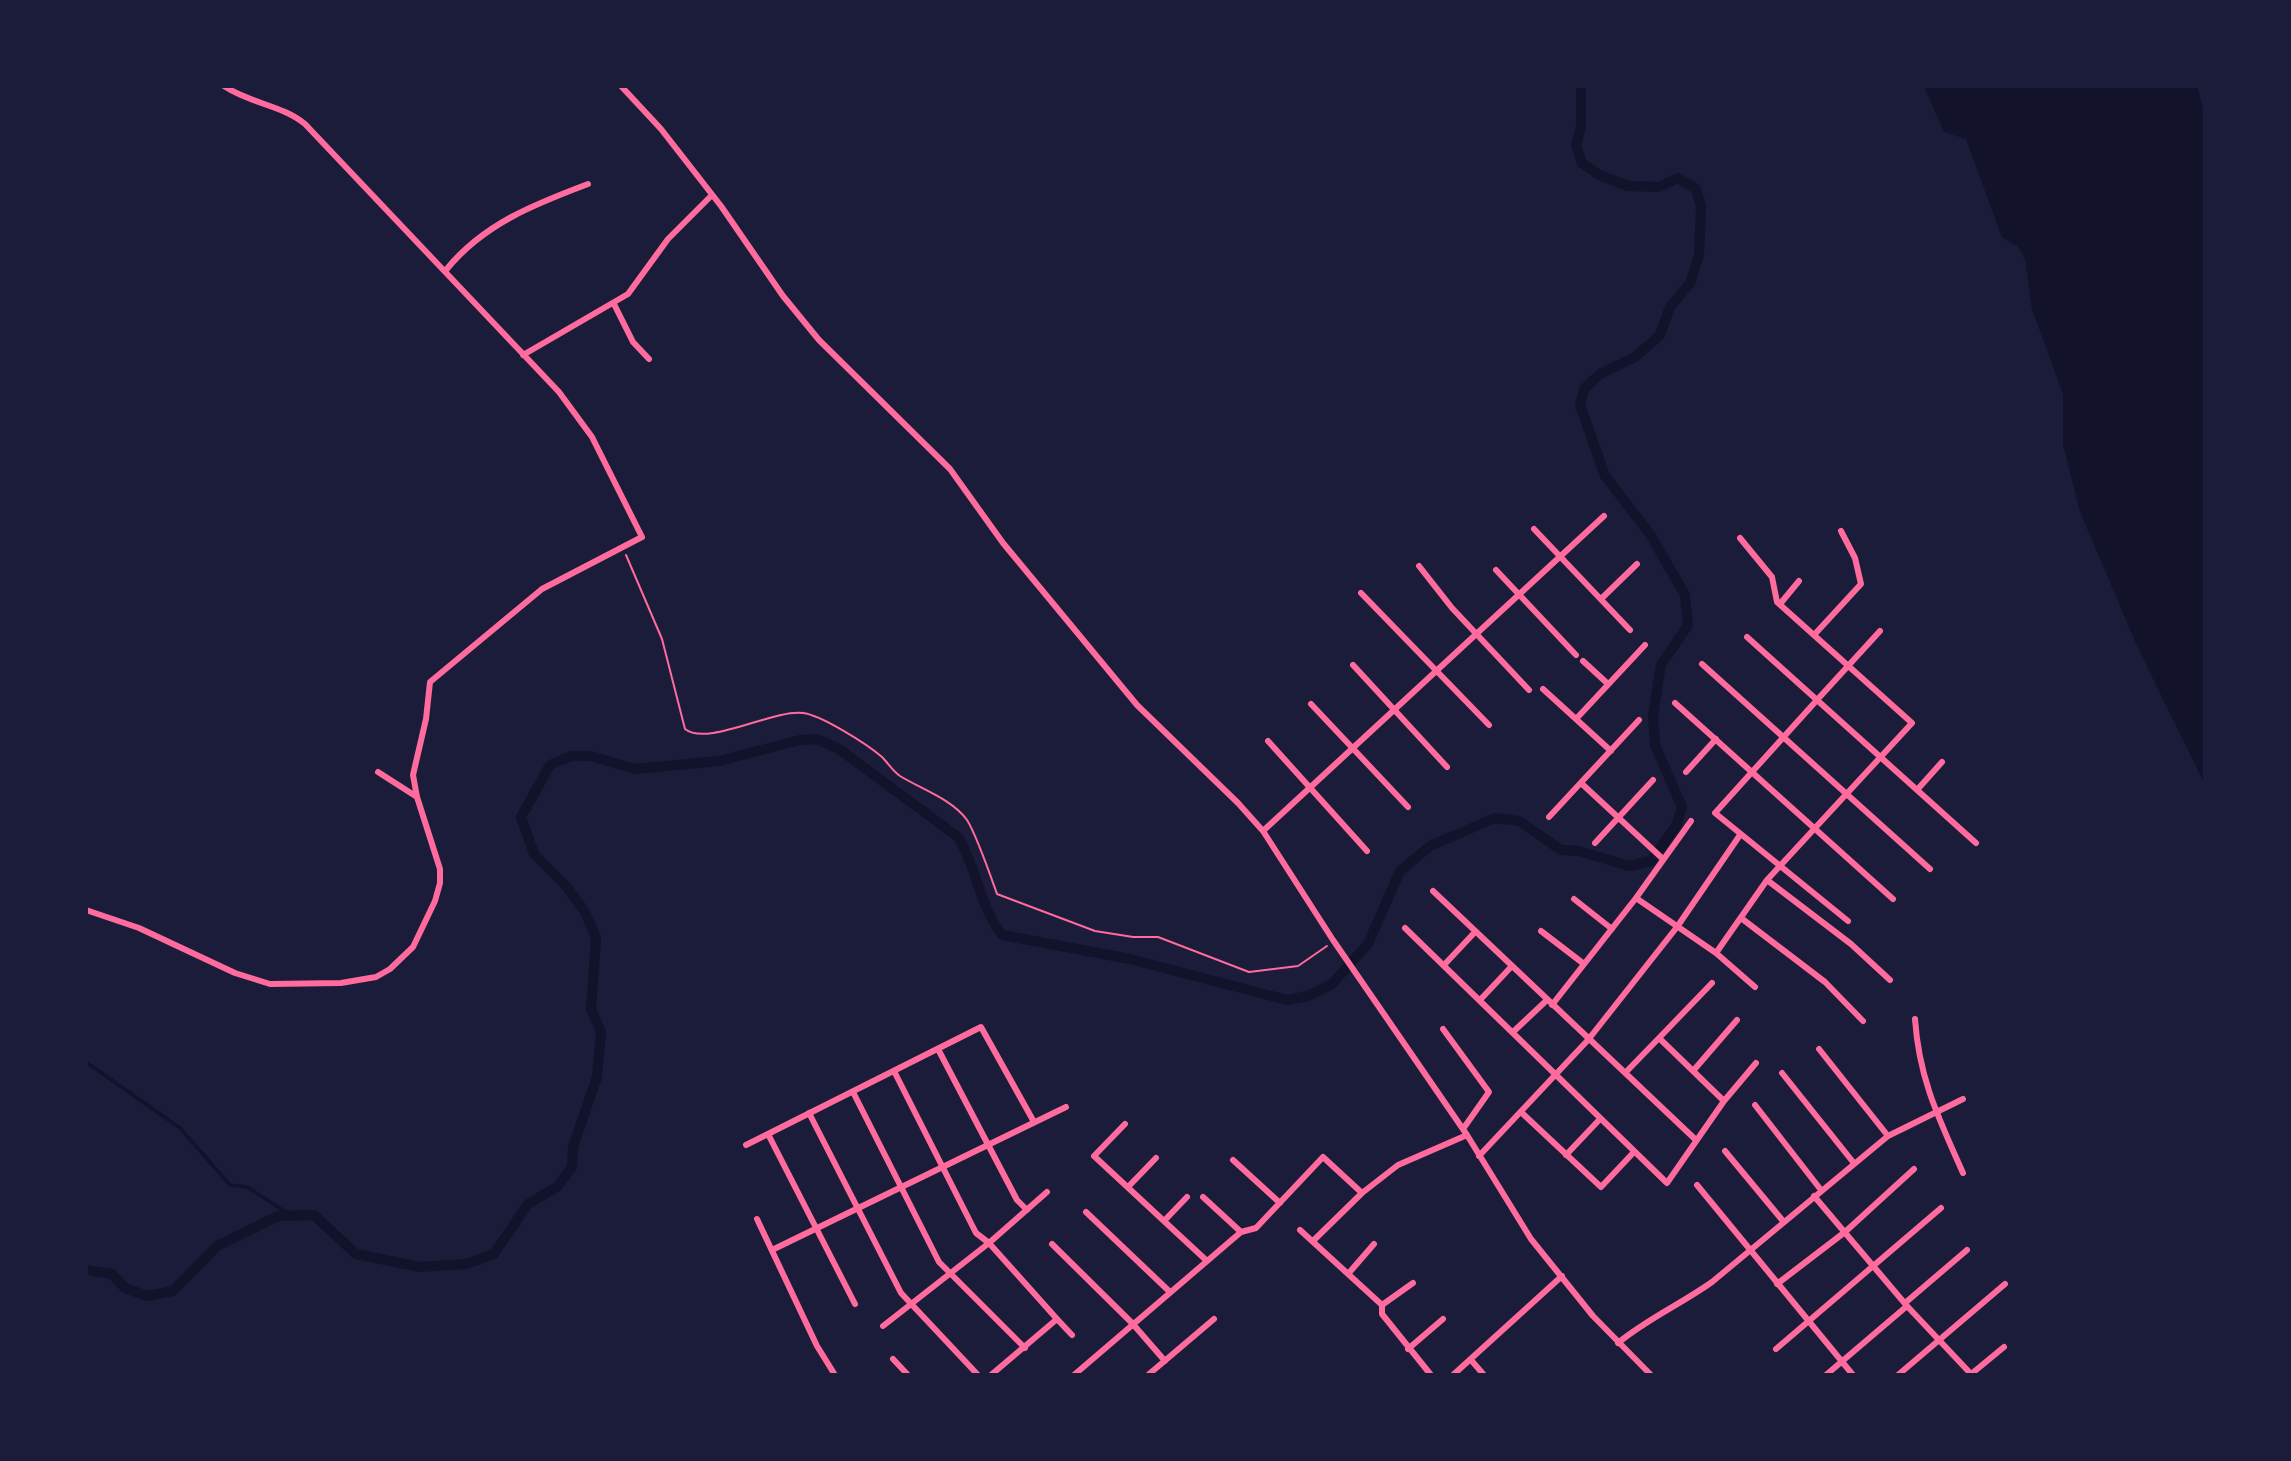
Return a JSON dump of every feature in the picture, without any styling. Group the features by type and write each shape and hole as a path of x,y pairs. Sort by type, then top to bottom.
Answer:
{"street":[{"path":"86,911 139,928 255,981 290,985 341,983 376,976 399,962 414,947 435,901 440,883 440,869 417,797 413,775 426,719 430,682 529,598 640,540 642,535 625,508 604,458 567,402 446,270 299,119 285,110 273,110 251,101 224,86"},
{"path":"621,86 661,130 712,195 818,340 950,469 1003,544 1137,705 1238,803 1263,831 1343,956 1465,1132 1531,1238 1618,1343 1651,1375"},
{"path":"446,270 460,254 501,222 536,204 589,184"},
{"path":"523,355 563,330 614,304 640,280 668,239 712,195"},
{"path":"614,304 633,342 649,359"},
{"path":"1263,831 1475,631 1604,516"},
{"path":"1534,528 1630,631"},
{"path":"1814,635 1861,583 1855,558 1841,530"},
{"path":"1716,953 1769,878 1912,723 1780,604 1772,577 1740,538"},
{"path":"1601,599 1637,564"},
{"path":"1419,566 1529,690"},
{"path":"1496,570 1576,655"},
{"path":"1780,604 1799,581"},
{"path":"1361,593 1489,725"},
{"path":"1847,922 1779,868 1736,840 1715,813 1880,631"},
{"path":"1747,637 1976,843"},
{"path":"1576,719 1645,645"},
{"path":"1583,661 1608,684"},
{"path":"1702,664 1930,869"},
{"path":"1353,665 1447,767"},
{"path":"1543,689 1611,751"},
{"path":"1675,703 1893,899"},
{"path":"1311,704 1408,807"},
{"path":"1549,817 1639,720"},
{"path":"1686,772 1716,740"},
{"path":"1268,741 1367,851"},
{"path":"1917,790 1941,762"},
{"path":"378,772 417,797"},
{"path":"1594,843 1653,780"},
{"path":"1581,783 1662,858"},
{"path":"1513,1032 1549,1002 1584,964 1691,821"},
{"path":"1479,1156 1588,1040 1677,927 1736,840"},
{"path":"1769,878 1851,944 1890,980"},
{"path":"1433,891 1696,1140"},
{"path":"1636,898 1716,953 1755,987"},
{"path":"1574,899 1612,929"},
{"path":"1741,918 1825,982 1863,1021"},
{"path":"1405,928 1513,1032 1555,1077 1667,1183 1724,1101 1756,1063"},
{"path":"1541,931 1584,964"},
{"path":"1444,965 1475,932"},
{"path":"1479,1000 1511,967"},
{"path":"1626,1072 1712,983"},
{"path":"1915,1019 1917,1058 1936,1112 1963,1173"},
{"path":"1693,1071 1737,1020"},
{"path":"746,1145 981,1027 1034,1122"},
{"path":"1313,1241 1362,1193 1398,1165 1465,1132 1489,1092 1443,1029"},
{"path":"1659,1038 1724,1101"},
{"path":"938,1049 1017,1200 1027,1210"},
{"path":"1819,1049 1888,1136"},
{"path":"894,1071 976,1233 989,1243 1072,1335"},
{"path":"1782,1073 1853,1162"},
{"path":"853,1092 939,1262 1025,1348"},
{"path":"1618,1343 1645,1322 1686,1300 1750,1251 1853,1162 1888,1136 1963,1099"},
{"path":"1755,1105 1821,1190"},
{"path":"772,1250 1066,1107"},
{"path":"1522,1113 1601,1186 1634,1152"},
{"path":"809,1114 901,1293 978,1375"},
{"path":"1566,1154 1600,1119"},
{"path":"1125,1125 1094,1156 1208,1262"},
{"path":"768,1134 855,1304"},
{"path":"1725,1151 1783,1221"},
{"path":"1074,1375 1241,1232 1256,1228 1323,1157 1362,1193"},
{"path":"1128,1187 1156,1158"},
{"path":"1233,1160 1280,1203"},
{"path":"1777,1284 1845,1232 1914,1169"},
{"path":"1697,1185 1853,1375"},
{"path":"883,1326 911,1301 989,1243 1047,1192"},
{"path":"1814,1196 1971,1375 2004,1347"},
{"path":"1164,1221 1186,1197"},
{"path":"1203,1197 1241,1232"},
{"path":"1776,1349 1941,1208"},
{"path":"1086,1212 1170,1292"},
{"path":"757,1219 817,1346 835,1375"},
{"path":"1300,1230 1382,1305 1382,1314 1431,1375"},
{"path":"1052,1244 1165,1361"},
{"path":"1348,1273 1374,1244"},
{"path":"1826,1375 1967,1251"},
{"path":"1453,1375 1562,1276"},
{"path":"1382,1305 1413,1283"},
{"path":"1898,1375 2005,1284"},
{"path":"991,1375 1057,1319"},
{"path":"1148,1375 1214,1319"},
{"path":"1408,1349 1443,1319"},
{"path":"893,1359 908,1375"},
{"path":"1471,1360 1484,1375"}],"path":[{"path":"623,548 662,639 685,729 691,734 705,734 774,715 804,713 853,735 883,758 897,774 946,802 967,820 997,894 1095,931 1133,937 1158,937 1249,972 1298,966 1311,960 1333,940"}],"shaded area":[{"path":"1924,86 2197,86 2205,116 2205,785 2138,648 2080,512 2063,444 2063,394 2032,309 2025,259 2018,247 2002,237 1966,139 1944,132"}],"waterway":[{"path":"86,1270 112,1274 125,1288 147,1296 173,1291 217,1246 278,1216 314,1215 356,1254 420,1267 466,1264 494,1254 528,1204 557,1187 572,1167 573,1147 597,1077 601,1032 591,1009 596,938 585,912 567,887 534,854 521,817 550,765 571,756 591,756 635,769 719,761 800,740 817,739 839,749 958,837 970,861 988,911 1002,935 1130,959 1287,1000 1308,996 1332,984 1368,944 1400,871 1430,846 1495,818 1519,821 1561,850 1579,851 1629,866 1651,861 1676,826 1682,807 1655,745 1653,715 1661,665 1688,625 1685,595 1650,534 1605,476 1580,405 1584,389 1600,374 1635,357 1660,335 1670,307 1690,283 1699,255 1701,206 1696,189 1678,178 1659,187 1628,186 1599,175 1582,163 1576,145 1581,127 1581,86"},
{"path":"86,1062 180,1128 230,1185 247,1187 292,1216"}]}
